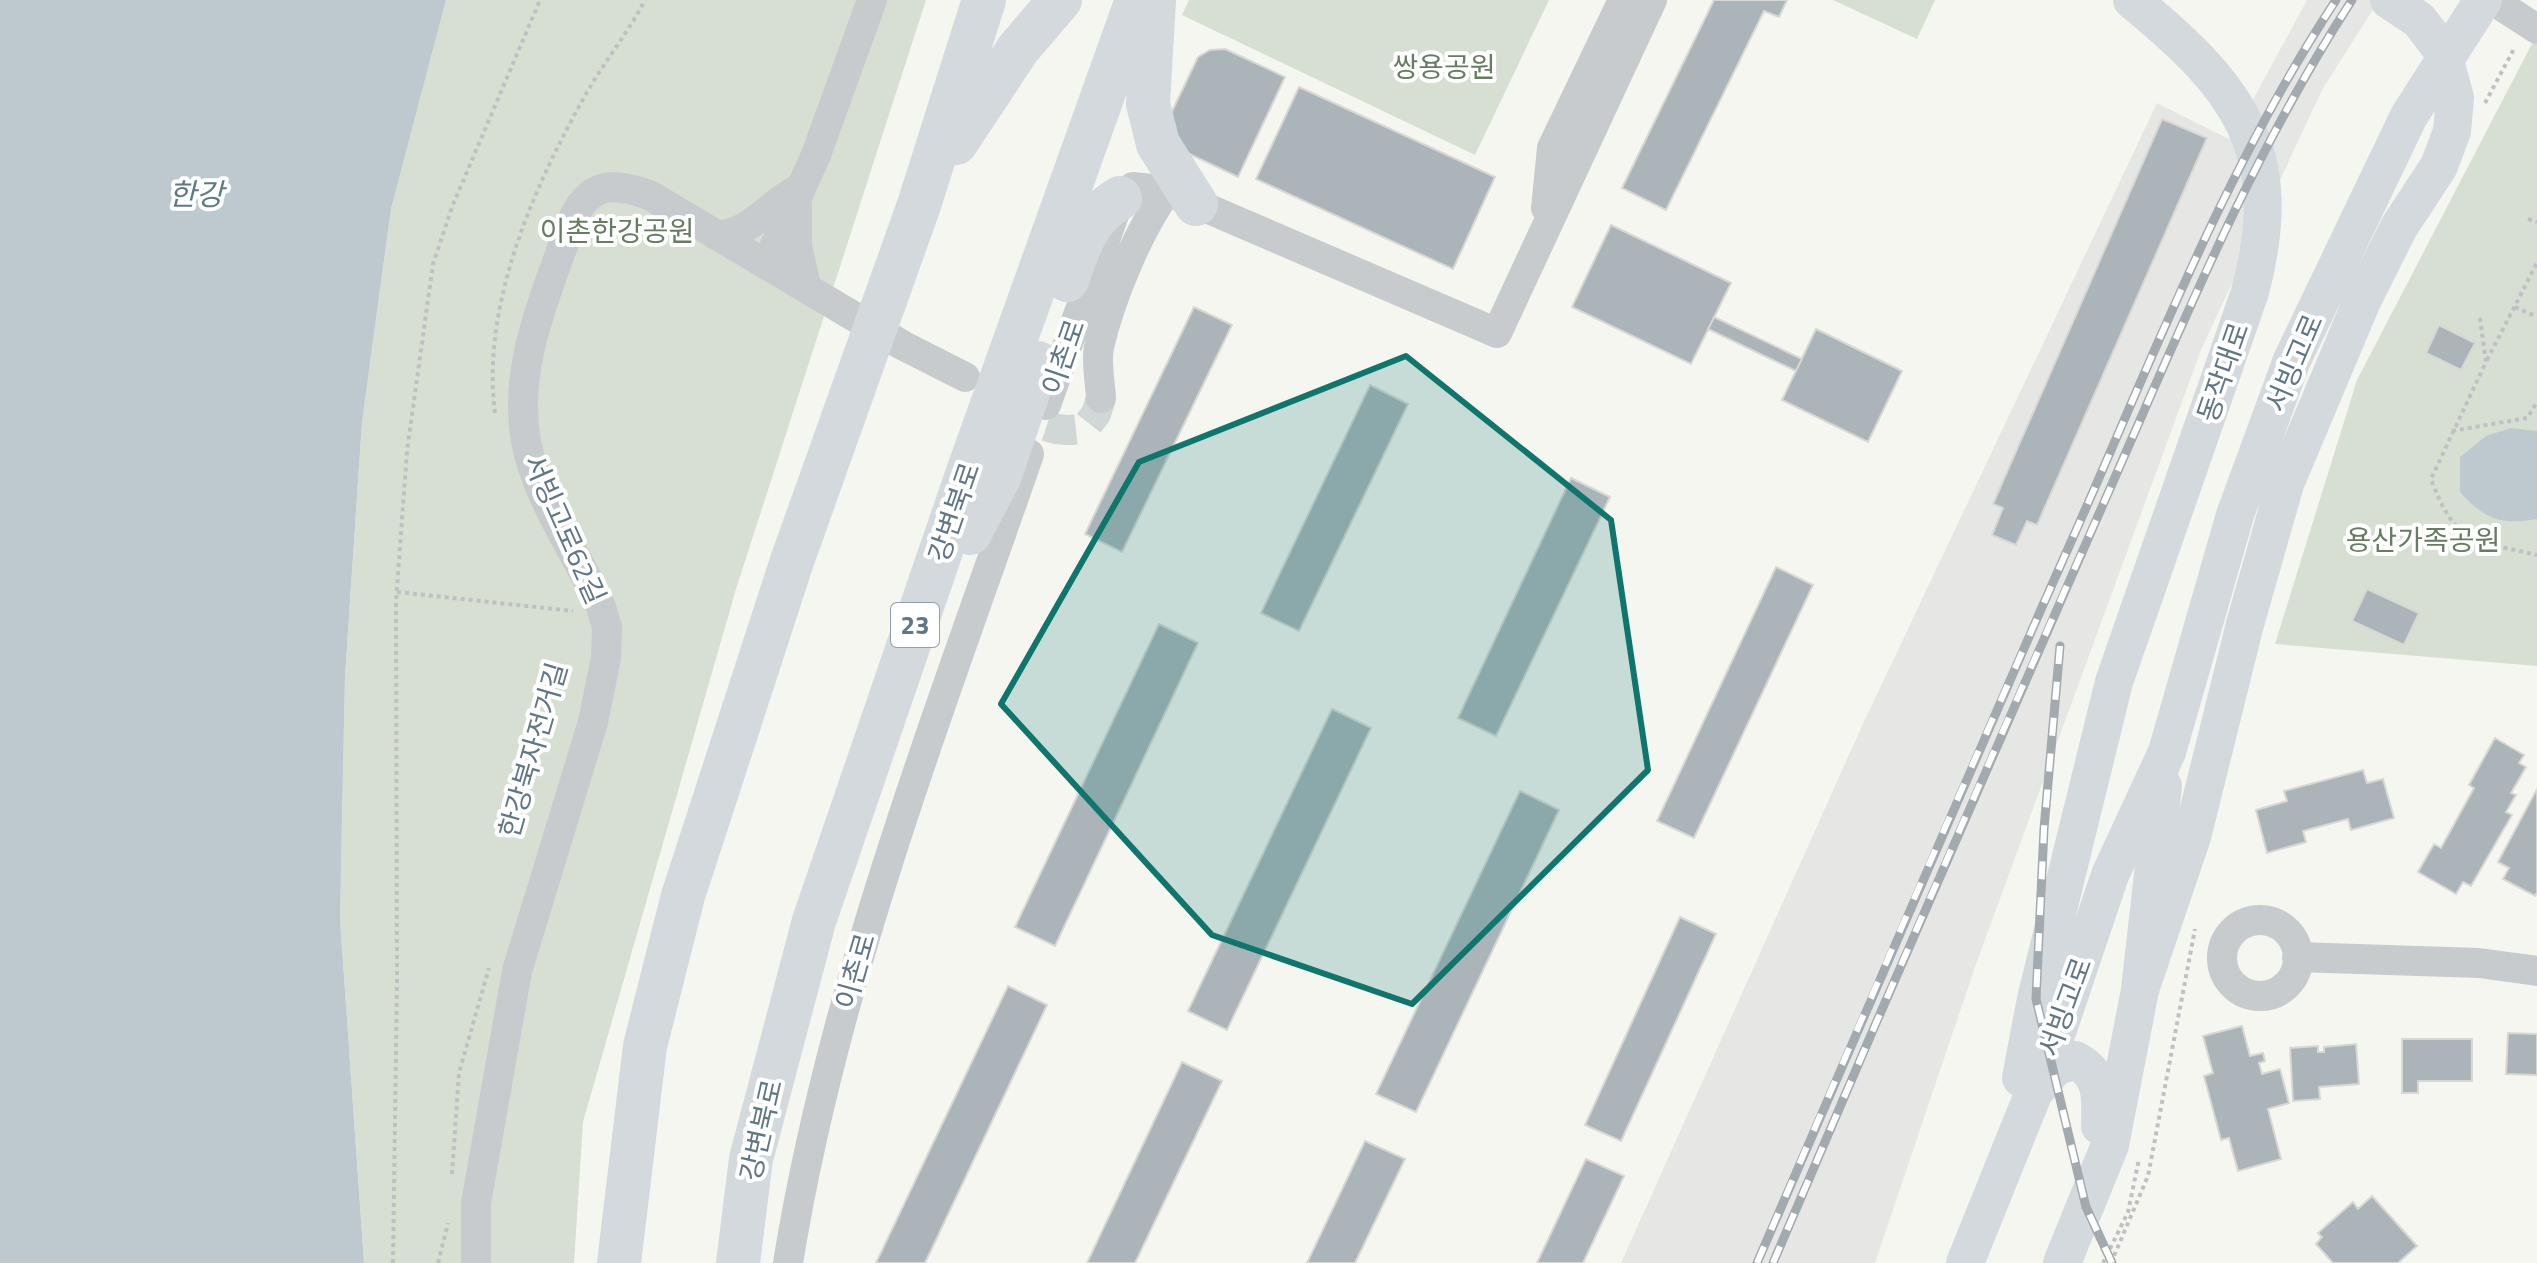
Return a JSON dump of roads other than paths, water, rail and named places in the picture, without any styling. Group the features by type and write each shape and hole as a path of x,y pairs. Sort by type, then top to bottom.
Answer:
{"highway":[{"path":"619,1263 645,1046 683,896 792,561 919,205 984,0"},
{"path":"919,205 987,92 1060,0"},
{"name":"강변북로","path":"738,1263 751,1159 814,921 1137,0"},
{"path":"1154,0 1148,104 1158,144 1181,198"},
{"path":"897,678 1000,475 1084,232 1102,209 1120,198"}],"main road":[{"name":"동작대로","path":"2008,1153 2036,999 2114,682 2250,292 2263,217 2257,159 2233,100 2189,47 2132,0"},
{"path":"2140,990 2192,837 2245,624 2291,470 2362,301 2399,227 2439,166 2452,131 2455,98 2442,50 2419,20 2389,0"},
{"name":"서빙고로","path":"1965,1263 2070,997 2110,875 2167,752 2235,515 2292,360 2409,116 2483,0"},
{"name":"서빙고로","path":"2062,1263 2110,1145 2140,990 2167,752"},
{"path":"2033,1093 2055,1067 2075,1060 2090,1068 2101,1091 2099,1174"}],"street":[{"path":"767,263 816,155 872,0"},
{"path":"1543,234 1552,148 1623,0"},
{"path":"1120,198 1133,187 1181,198 1497,333 1652,0"},
{"path":"1543,234 1577,189 1668,0"},
{"path":"2492,0 2537,29"},
{"name":"서빙고로62길","path":"476,1263 476,1203 517,971 593,722 606,658 607,627 601,607 542,487 526,443 523,410 525,371 534,332 575,215 587,198 601,190 632,189 651,196 902,345 965,377"},
{"path":"719,236 744,232 776,200 799,189"},
{"path":"799,189 797,246 813,290"},
{"name":"이촌로","path":"788,1263 801,1182 832,1051 874,905 1120,198"},
{"path":"1101,398 1099,350 1135,247 1150,214 1181,198"},
{"path":"2297,957 2479,963 2537,971"}],"water":[{"name":"한강","path":"0,0 446,0 391,209 362,422 345,676 340,919 364,1263 0,1263"},
{"path":"2511,428 2537,431 2537,519 2513,521 2494,518 2478,509 2460,492 2460,457 2486,436"}],"tunnel":[{"path":"1007,405 1044,426 1073,430 1085,428 1096,414 1101,398"}],"railway":[{"path":"1757,1263 2196,257 2261,126 2336,0"},
{"path":"1773,1263 2189,308 2281,120 2352,0"},
{"path":"2060,646 2044,829 2036,999 2086,1207 2112,1263"}],"park label":[{"name":"쌍용공원","path":"1444,67"},
{"name":"이촌한강공원","path":"617,231"},
{"name":"용산가족공원","path":"2423,540"}]}
